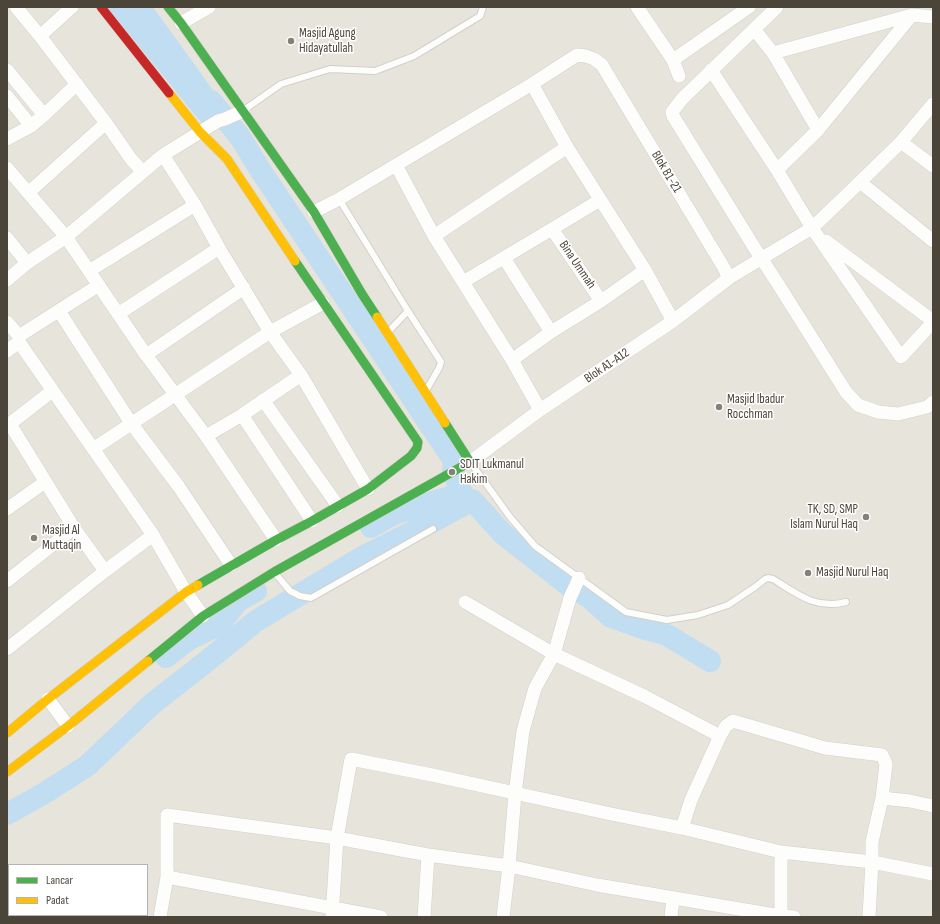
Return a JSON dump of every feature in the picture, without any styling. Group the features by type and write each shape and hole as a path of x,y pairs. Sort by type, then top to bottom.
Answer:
{"street":[{"path":"16,7 77,84 131,159 143,172"},
{"path":"40,36 72,7"},
{"path":"7,733 187,594 231,566 368,489 411,456 418,445 418,442 227,160 200,132 101,7"},
{"path":"181,23 209,7"},
{"path":"637,7 673,60 679,76"},
{"path":"673,60 749,7"},
{"path":"776,7 682,99 672,112 677,123 846,392 858,405 878,412 898,414 928,407 933,402"},
{"path":"7,772 65,722 200,612 470,462 362,294 314,212 240,112 171,8"},
{"path":"773,53 912,15 933,17"},
{"path":"777,170 818,130 912,15"},
{"path":"754,29 773,53 818,130"},
{"name":"Blok B1-21","path":"532,84 577,55 594,59 602,65 729,278"},
{"path":"7,70 44,115"},
{"path":"711,70 777,170 814,231 901,357 933,321 814,231"},
{"path":"7,139 30,126 44,115 77,84"},
{"path":"314,212 339,200 532,84 567,147 645,270 673,321"},
{"path":"7,96 30,126"},
{"name":"Blok A1-A12","path":"470,462 540,410 673,321 729,278 761,258 814,231 860,182 901,142 933,104"},
{"path":"7,280 28,263 66,237 163,155 218,121 240,112"},
{"path":"28,193 106,123"},
{"path":"901,142 933,166"},
{"path":"434,236 567,147"},
{"path":"163,155 195,205 219,248 270,332 301,375 368,489"},
{"path":"396,165 434,236 512,360 540,410"},
{"path":"7,168 66,237 146,355 206,436 276,540"},
{"path":"860,182 933,241"},
{"path":"463,282 600,200"},
{"path":"89,271 195,205"},
{"name":"Bina Ummah","path":"552,229 601,301"},
{"path":"7,238 28,263"},
{"path":"118,314 219,248"},
{"path":"504,258 551,332"},
{"path":"512,360 551,332 601,301 645,270"},
{"path":"7,351 19,339 99,285"},
{"path":"146,355 244,288"},
{"path":"93,448 270,332 324,303"},
{"path":"59,311 131,423 179,487 231,566"},
{"path":"7,322 52,391 153,535 187,594 200,612"},
{"path":"206,436 242,415 301,375"},
{"path":"52,391 8,425 74,528 105,571"},
{"path":"263,400 338,506"},
{"path":"242,415 312,521"},
{"path":"7,509 45,482"},
{"path":"7,581 74,528"},
{"path":"7,649 153,535"},
{"path":"503,917 515,794 523,731 534,688 554,654 570,598 577,582"},
{"path":"465,602 554,654 644,696 720,736"},
{"path":"49,701 65,722"},
{"path":"682,828 691,800 706,765 726,726 733,721 825,748 882,755 886,764 882,798 872,842 869,917"},
{"path":"332,912 338,838 351,759 682,828 781,852 872,862 933,874"},
{"path":"882,798 910,801 933,806"},
{"path":"160,917 167,877 167,815 338,838 428,855 509,866 597,885 785,917 781,852"},
{"path":"424,917 428,855"},
{"path":"167,877 332,912 381,917"},
{"path":"671,917 673,898"}],"lane":[{"path":"240,112 281,84 330,70 375,71 414,56 480,16 483,7"},
{"path":"339,200 441,362 425,392"},
{"path":"387,333 408,311"},
{"path":"470,462 510,517 535,546 577,582 626,612 667,620 698,615 728,605 768,578 773,579 808,600 824,604 838,604 846,602"},
{"path":"274,572 290,591 300,596 311,598 433,529"}],"shaded area":[{"path":"7,7 933,7 933,917 7,917"}],"water":[{"path":"107,7 153,7 233,118 209,132"}],"waterway":[{"path":"211,101 240,137 259,168 454,461 453,472 462,493 394,514 371,527"},
{"path":"7,814 43,794 87,766 152,704 256,621 364,556 472,500 503,534 572,588 590,598 611,617 667,635 710,661"},
{"path":"166,657 189,639 219,625 238,601 256,591"}],"traffic: fast":[{"path":"168,7 181,23 314,212 377,317"},
{"path":"198,585 368,489 411,456 417,448 418,442 295,261"},
{"path":"148,661 203,616 274,572 470,462 445,423"}],"traffic: slow":[{"path":"169,93 200,132 227,159 295,261"},
{"path":"377,317 445,423"},
{"path":"7,733 48,699 186,592 198,585"},
{"path":"7,772 68,726 148,661"}],"traffic: jam":[{"path":"101,7 169,93"}],"place":[{"name":"Masjid Agung Hidayatullah","path":"291,41"},
{"name":"Masjid Ibadur Rocchman","path":"719,407"},
{"name":"SDIT Lukmanul Hakim","path":"452,472"},
{"name":"TK, SD, SMP Islam Nurul Haq","path":"866,517"},
{"name":"Masjid Al Muttaqin","path":"34,538"},
{"name":"Masjid Nurul Haq","path":"808,573"}]}
